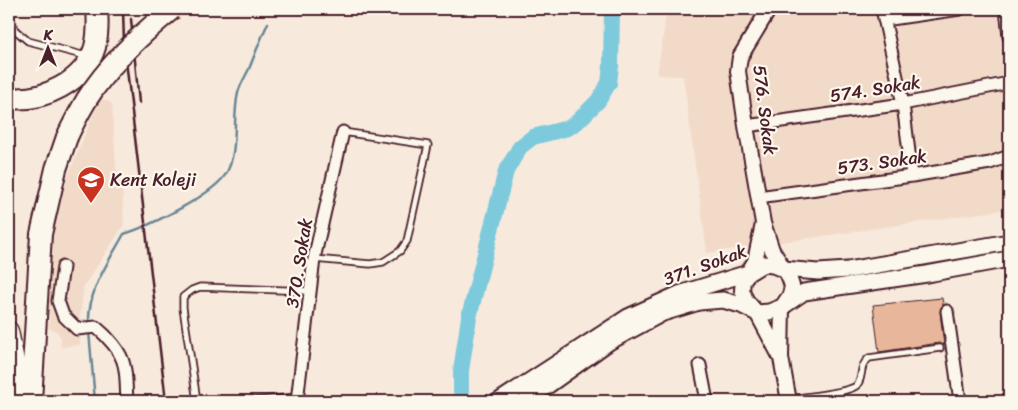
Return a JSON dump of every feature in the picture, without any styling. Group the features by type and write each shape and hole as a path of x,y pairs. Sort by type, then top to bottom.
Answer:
{"highway":[{"path":"9,98 22,100 48,94 74,78 91,57 97,35 97,9"},
{"path":"31,401 41,234 56,169 67,137 87,99 120,57 152,25 172,9"},
{"path":"9,331 20,401"}],"main road":[{"name":"371. Sokak","path":"500,401 628,316 679,294 748,273 763,264 818,272 848,270 1009,242"},
{"path":"757,313 769,312 782,307 804,292 927,274 1009,259"},
{"name":"371. Sokak","path":"526,401 609,342 663,313 699,302 723,300 741,304 757,313"}],"street":[{"name":"576. Sokak","path":"769,9 740,56 738,70 763,223 772,250 783,268"},
{"path":"912,176 902,104 883,14 960,9"},
{"path":"1006,9 1009,36"},
{"name":"574. Sokak","path":"746,126 902,104 1009,83"},
{"name":"370. Sokak","path":"297,399 314,259 343,132"},
{"name":"573. Sokak","path":"758,197 912,176 990,163 1009,156"},
{"path":"763,223 755,261 743,282 742,290 746,300 757,313 781,358"},
{"path":"62,268 58,301 62,315 77,329 96,327 107,336 121,357 124,366 127,401"},
{"path":"783,268 790,277 792,286 790,295 782,307 781,358 789,400"},
{"path":"947,311 960,401"},
{"path":"700,365 707,401"}],"lane":[{"path":"9,16 15,30 28,41 91,57"},
{"path":"314,259 377,264 395,256 407,241 428,145 343,132"},
{"path":"197,401 183,297 200,287 310,291"},
{"path":"789,400 848,390 857,386 861,370 865,361 869,358 940,348"},
{"path":"250,401 297,399"}],"shaded area":[{"path":"667,9 1009,9 1009,209 707,253 683,76 657,75"},
{"name":"Kent Koleji","path":"100,98 112,103 116,167 122,183 124,225 84,286 80,318 80,345 61,347 61,337 56,331 49,328 50,240 68,176"}],"building":[{"path":"942,298 943,305 940,312 944,345 939,343 879,352 873,305"}],"waterway":[{"path":"461,391 461,371 469,317 506,171 520,147 533,137 568,128 576,123 598,101 609,83 612,9"},
{"path":"89,325 89,313 95,289 124,234 180,209 210,190 227,172 233,153 238,93 268,23"},
{"path":"89,331 95,401"}],"railway":[{"path":"123,9 124,44 166,401"},
{"path":"131,19 139,103"}],"place":[{"name":"Kent Koleji","path":"91,204"}]}
